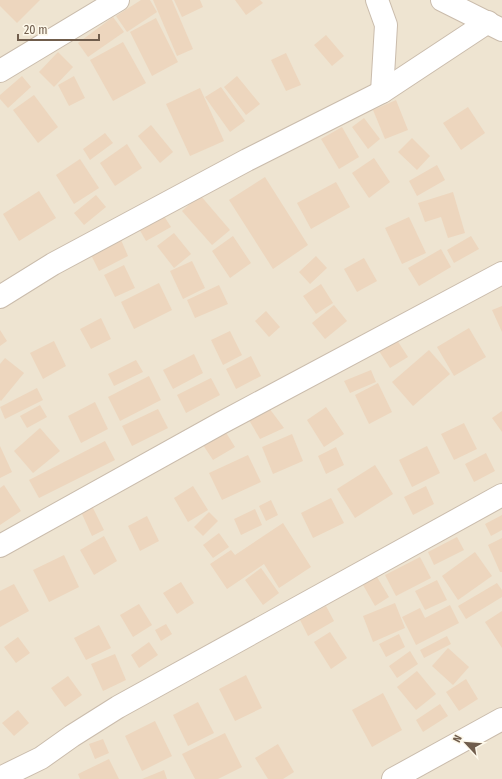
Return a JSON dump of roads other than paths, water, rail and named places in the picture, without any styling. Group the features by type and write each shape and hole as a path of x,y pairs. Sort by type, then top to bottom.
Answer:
{"street":[{"path":"0,71 118,0"},
{"path":"377,0 386,25 382,92"},
{"path":"442,0 495,26"},
{"path":"0,297 52,264 247,160 382,92 495,26"},
{"path":"0,546 221,423 502,272"},
{"path":"0,778 41,758 72,736 118,707 502,495"},
{"path":"393,779 502,719"}]}
